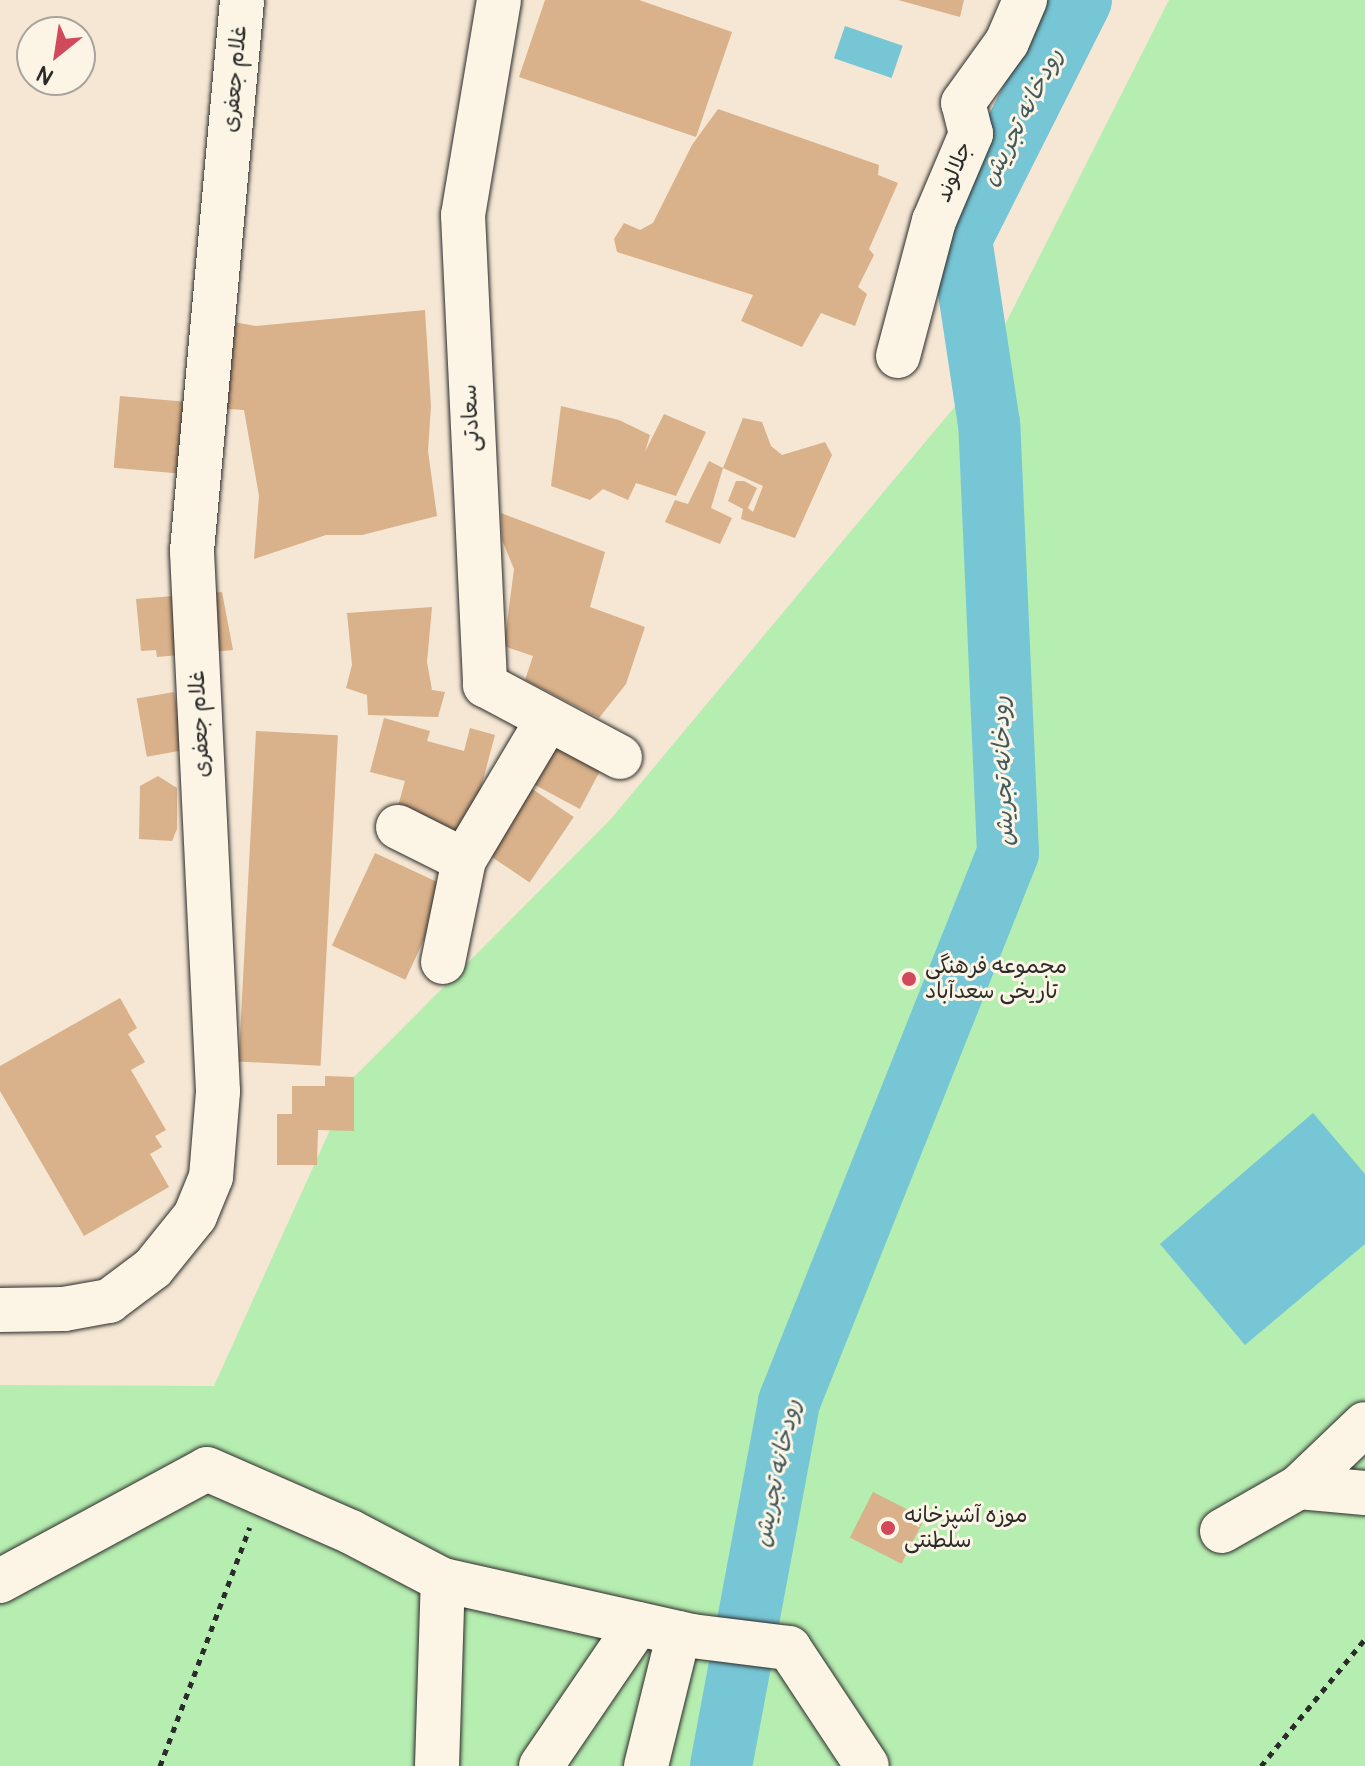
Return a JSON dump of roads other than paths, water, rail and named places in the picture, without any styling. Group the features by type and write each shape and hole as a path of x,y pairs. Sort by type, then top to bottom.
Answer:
{"street":[{"name":"غلام جعفری","path":"0,1310 64,1309 109,1301 153,1268 195,1216 211,1177 218,1091 192,551 242,0"},
{"name":"سعادتی","path":"499,0 463,215 485,685 620,757"},
{"name":"جلالوند","path":"898,356 934,221 971,134 963,103 1007,42 1025,0"},
{"path":"443,962 464,860 548,719"},
{"path":"398,827 464,860"},
{"path":"1222,1531 1299,1487 1365,1424"},
{"path":"0,1581 207,1469 264,1491 443,1580 669,1631 789,1648 867,1766"},
{"path":"1299,1487 1365,1493"},
{"path":"437,1766 443,1580"},
{"path":"541,1766 669,1631"},
{"path":"646,1766 669,1631"}],"water":[{"path":"845,26 903,46 892,78 834,58"},
{"path":"1313,1113 1365,1174 1365,1244 1245,1345 1160,1244"}],"waterway":[{"name":"رودخانه تجریش","path":"721,1766 789,1402 1008,853 989,424 961,239 1081,0"}],"place":[{"name":"مجموعه فرهنگی تاریخی سعدآباد","path":"909,979"},
{"name":"موزه آشپزخانه سلطنتی","path":"888,1528"}]}
